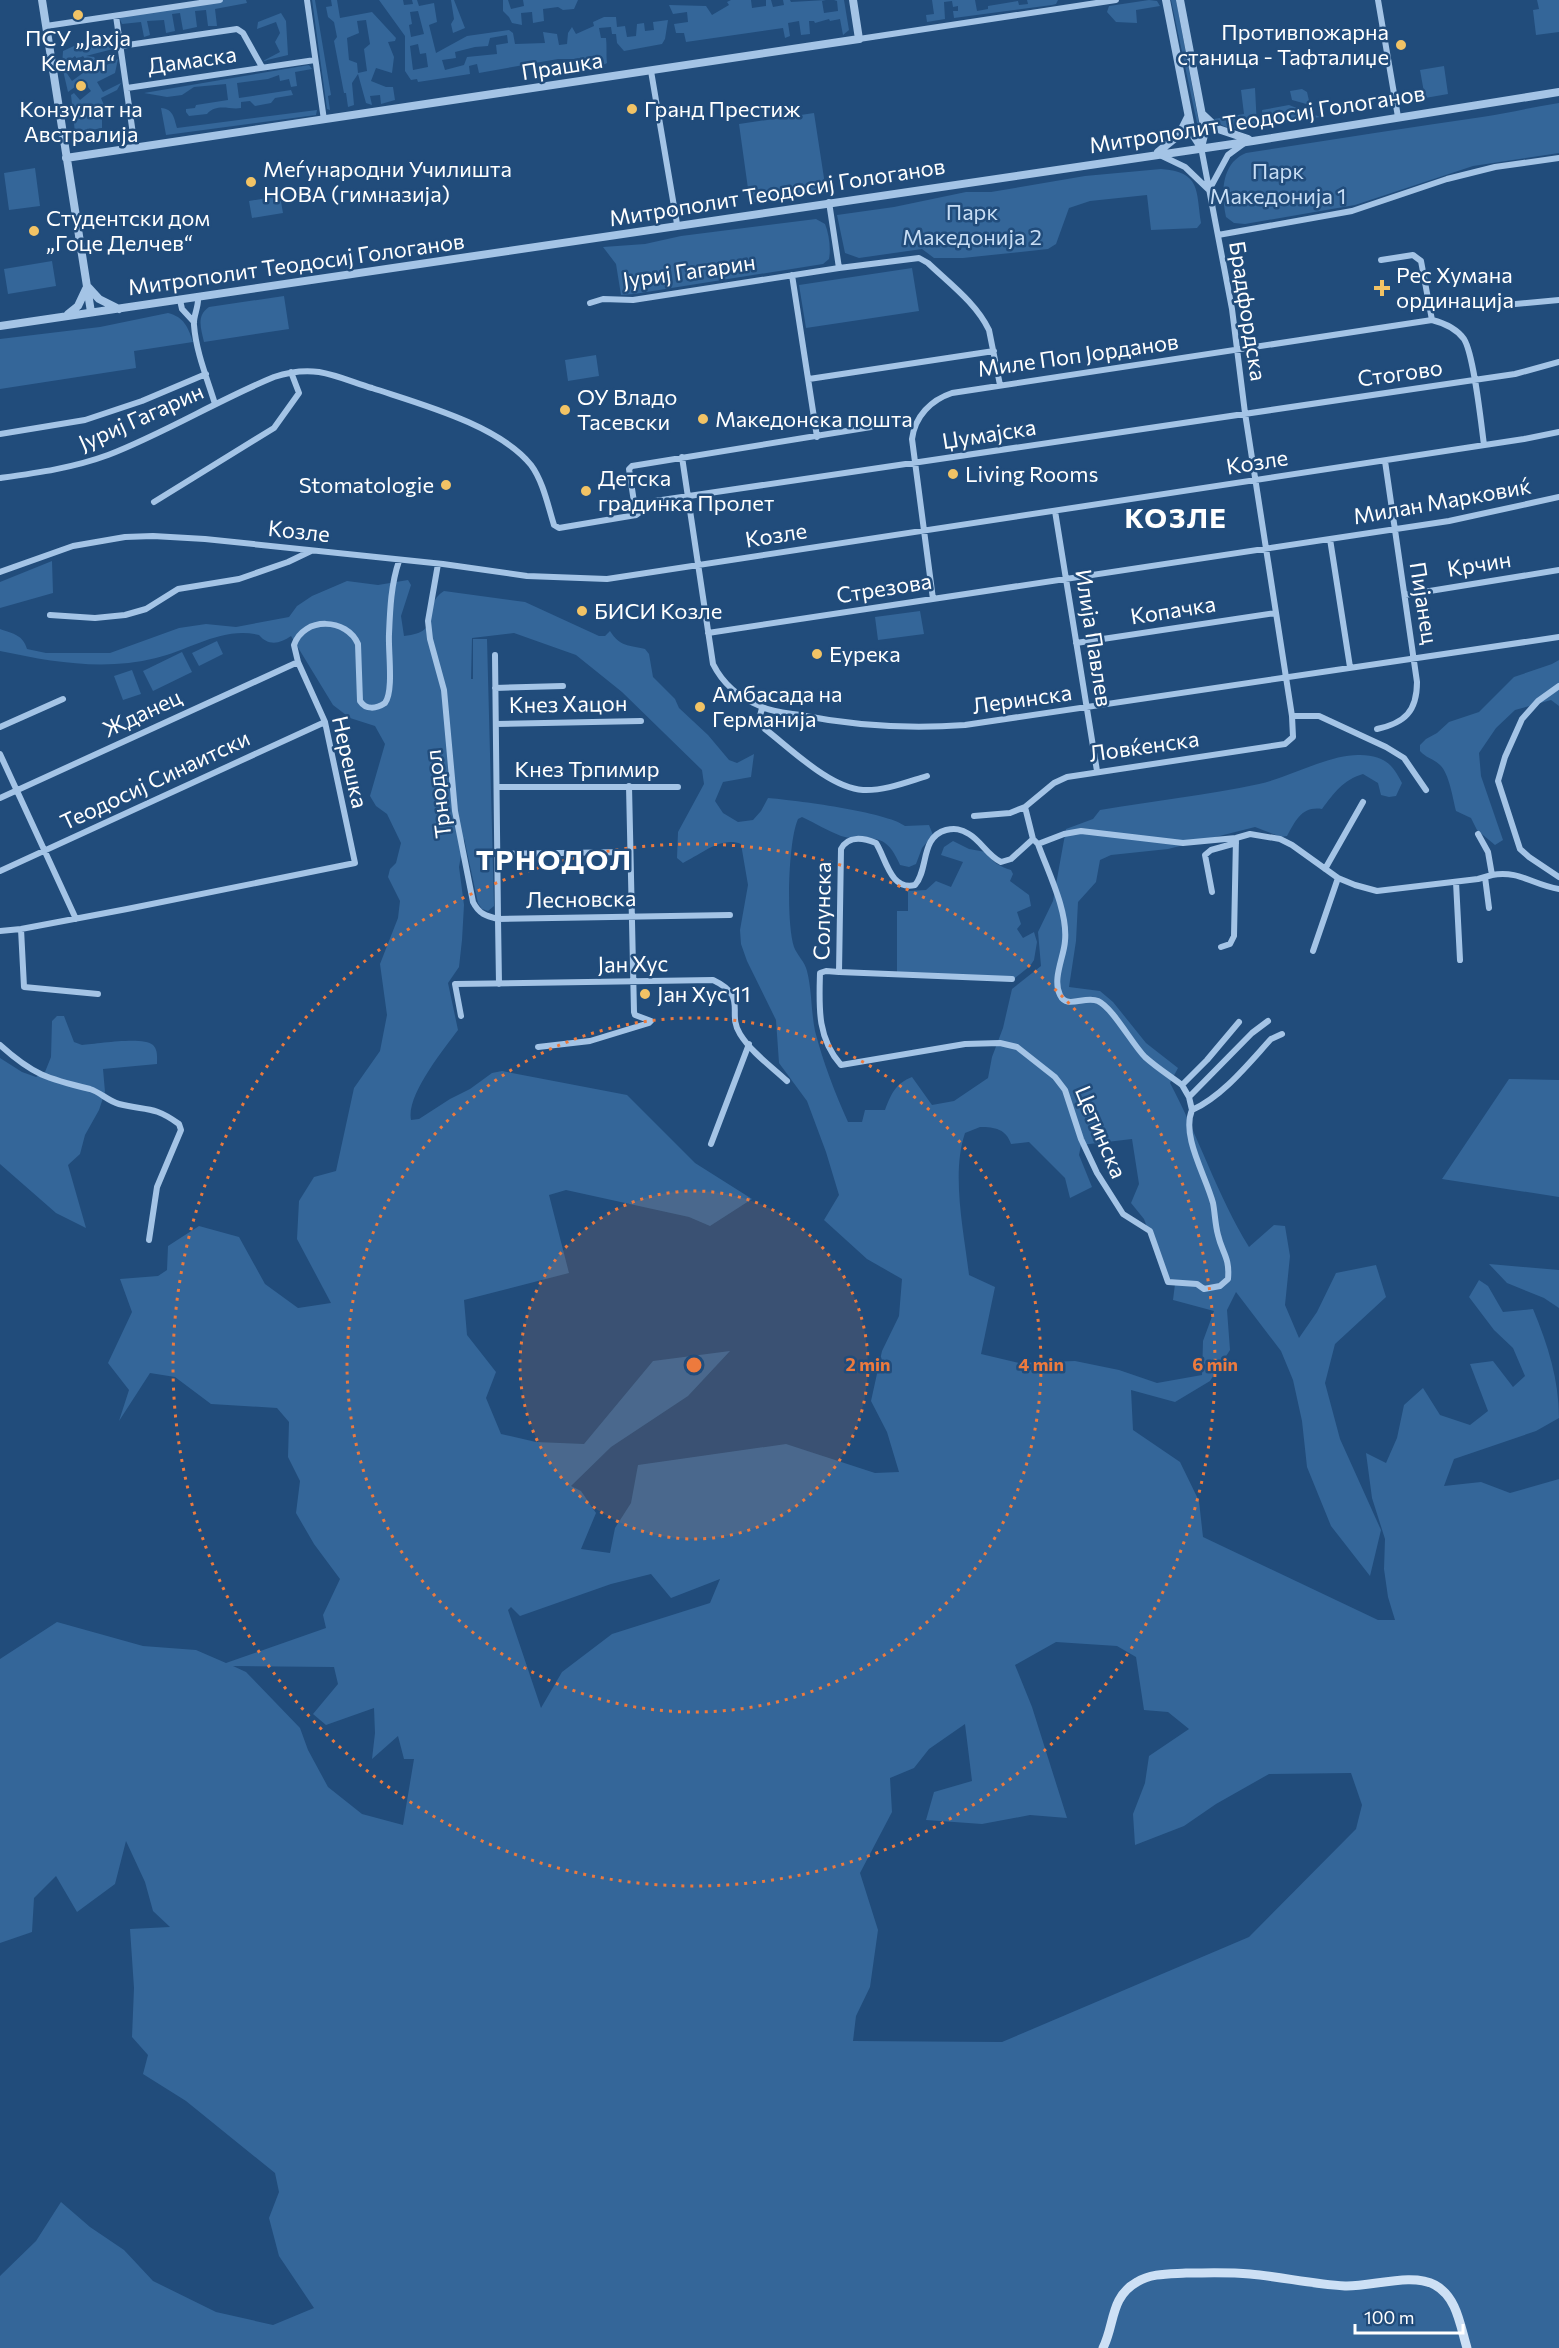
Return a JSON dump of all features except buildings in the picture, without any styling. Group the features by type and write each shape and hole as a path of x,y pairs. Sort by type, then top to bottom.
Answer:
{"main road":[{"path":"1103,2348 1115,2304 1122,2293 1138,2280 1167,2274 1213,2273 1249,2274 1342,2286 1361,2286 1392,2280 1432,2283 1452,2299 1467,2348"}],"street":[{"path":"42,0 92,312"},
{"path":"46,26 220,0"},
{"path":"307,0 324,120"},
{"path":"853,0 859,39"},
{"path":"1061,0 1062,8"},
{"name":"Прашка","path":"66,158 1116,0"},
{"path":"1180,0 1205,131 1201,147"},
{"path":"1378,0 1398,117"},
{"path":"1166,2 1192,133 1201,147"},
{"name":"Дамаска","path":"116,16 135,148"},
{"name":"Дамаска","path":"121,46 237,29 243,33 262,68"},
{"name":"Дамаска","path":"127,88 315,60"},
{"path":"651,71 677,225"},
{"name":"Митрополит Теодосиј Гологанов","path":"0,326 1156,153 1253,141 1559,92"},
{"path":"1202,114 1218,129 1253,141"},
{"path":"1189,117 1179,135 1156,153 1185,166 1209,191 1228,155 1238,147 1253,141"},
{"name":"Брадфордска","path":"1201,147 1237,350 1256,481"},
{"path":"1218,235 1352,211 1447,178 1559,158"},
{"path":"829,202 839,268"},
{"path":"1381,260 1413,255 1421,261 1432,320 1443,323 1464,340 1474,380 1484,445"},
{"name":"Јуриј Гагарин","path":"590,303 603,299 633,300 911,258 924,259 977,310 989,330 1000,385"},
{"path":"792,275 817,436"},
{"path":"87,284 95,296 119,309"},
{"path":"62,316 78,306 87,284"},
{"path":"194,322 199,308 198,297"},
{"path":"180,300 182,309 194,322 215,404"},
{"path":"1505,306 1559,300"},
{"name":"Миле Поп Јорданов","path":"933,599 912,435 918,420 928,407 952,393 1432,320"},
{"path":"809,379 994,351"},
{"name":"Стогово","path":"1245,413 1474,380 1523,372 1559,362"},
{"name":"Јуриј Гагарин","path":"0,478 65,468 96,459 134,444 274,376 312,371 419,403 502,440 535,471 554,525 560,528 636,515"},
{"path":"154,502 274,428 299,393 291,372"},
{"name":"Јуриј Гагарин","path":"0,434 86,420 142,401 206,374"},
{"name":"Џумајска","path":"636,515 655,501 1245,413"},
{"path":"636,515 629,470 632,466 871,427"},
{"name":"Козле","path":"1,569 73,546 125,537 153,536 311,550 527,576 595,579 1256,481 1559,432"},
{"name":"Леринска","path":"682,457 686,498 713,664 735,692 762,708 847,723 899,727 965,725 1559,637"},
{"name":"Пијанец","path":"1377,729 1396,724 1408,713 1416,702 1417,682 1385,461"},
{"name":"Ловќенска","path":"1021,809 1060,779 1097,771 1285,744 1293,737 1292,716 1256,481"},
{"name":"Милан Марковиќ","path":"1066,578 1394,530 1486,514 1559,497"},
{"name":"Илија Павлев","path":"1055,511 1097,771"},
{"name":"Милан Марковиќ","path":"1330,539 1350,667"},
{"path":"50,615 96,618 125,615 146,609 178,589 239,579 288,562 311,550"},
{"name":"Нерешка","path":"0,931 76,919 355,863 325,722 298,662 294,645 302,633 318,625 330,623 339,626 354,637 358,644 358,693 361,703 373,708 385,703 389,692 392,591 399,561"},
{"name":"Трнодол","path":"438,564 428,621 446,707 455,811 473,902 478,911 498,919"},
{"name":"Крчин","path":"1405,595 1559,570"},
{"name":"Стрезова","path":"708,633 1066,578"},
{"name":"Копачка","path":"1076,644 1275,613"},
{"path":"495,655 498,919"},
{"name":"Жданец","path":"0,798 298,662"},
{"path":"495,688 563,686"},
{"path":"1559,686 1538,701 1522,719 1505,757 1498,781 1520,849 1528,857 1559,877"},
{"path":"0,727 63,699"},
{"path":"762,708 759,720 765,729 827,776 850,788 871,790 927,776"},
{"path":"1292,716 1319,716 1386,747 1404,758 1426,790"},
{"name":"Кнез Хацон","path":"496,724 641,721"},
{"name":"Теодосиј Синаитски","path":"0,871 325,722"},
{"path":"0,754 76,919"},
{"path":"538,1047 590,1041 650,1023 650,1019 635,1015 629,786"},
{"name":"Кнез Трпимир","path":"497,787 678,787"},
{"path":"1326,869 1363,802"},
{"path":"974,816 1021,809 1035,841 1081,831 1183,843 1236,840"},
{"name":"Солунска","path":"1012,979 840,972 839,860 841,849 847,841 862,838 876,843 888,870 898,883 911,887 920,877 931,841 943,831 961,830 977,839 1001,862 1011,859 1035,841"},
{"path":"1212,892 1205,855 1211,850 1250,834 1280,839 1338,878 1377,891 1511,873 1548,888 1559,889"},
{"path":"1478,834 1488,852 1492,875"},
{"path":"1221,947 1230,944 1234,936 1236,840"},
{"name":"Цетинска","path":"840,972 826,971 820,974 820,1017 822,1034 830,1052 841,1065 966,1044 1000,1043 1017,1047 1055,1077 1065,1090 1081,1139 1097,1173 1123,1214 1150,1231 1168,1282 1197,1284 1204,1289 1220,1287 1228,1279 1229,1265 1218,1234 1206,1178 1189,1132 1189,1116 1192,1110 1189,1097 1182,1085 1145,1057 1106,1007 1098,1001 1067,1002 1058,991 1058,980 1065,951 1066,928 1035,841"},
{"path":"498,854 630,852"},
{"path":"1485,877 1489,908"},
{"path":"1313,951 1338,878"},
{"path":"1456,882 1460,960"},
{"name":"Лесновска","path":"499,984 498,919 730,915"},
{"path":"21,929 24,987 98,994"},
{"name":"Јан Хус","path":"461,1016 455,984 713,980 724,986 734,998 738,1032 787,1081"},
{"path":"1189,1097 1252,1033 1268,1021"},
{"path":"1182,1085 1239,1022"},
{"path":"1192,1110 1223,1088 1271,1039 1282,1034"},
{"path":"711,1144 749,1044"},
{"path":"0,1045 34,1072 56,1082 92,1090 119,1104 157,1110 180,1124 181,1130 157,1187 149,1240"}],"green space":[{"path":"220,0 246,0 247,3 215,9 217,26 208,26 206,10 195,11 197,27 183,30 180,13 172,14 175,31 166,33 164,20 147,21 150,35 144,37 141,22 122,24 118,15"},
{"path":"312,0 315,0 331,95 328,96 330,110 327,109"},
{"path":"331,0 337,0 340,18 372,12 396,38 395,41 388,42 394,57 392,73 376,68 371,81 386,87 393,87 395,100 381,104 380,95 370,96 372,105 366,103 358,74 352,83 354,105 348,107 334,41 337,37 334,22 328,17 326,7 332,6","holes":["366,20 370,44 364,49 367,71 358,73 357,63 349,60 347,38 359,33 357,21"]},
{"path":"379,0 403,0 404,5 413,4 412,0 417,0 419,6 434,3 437,22 429,25 436,53 467,36 509,30 513,33 515,44 545,43 543,32 557,34 559,45 567,44 568,33 572,27 576,34 594,26 593,22 604,17 616,17 617,27 625,26 627,37 636,36 637,24 644,23 645,31 654,30 653,22 668,20 662,44 624,51 617,43 616,34 612,34 611,27 599,28 601,38 606,38 607,63 601,66 599,56 585,58 586,68 581,69 579,59 558,59 479,73 477,64 469,66 470,74 418,82 417,79 411,80 405,71 405,36","holes":["418,11 424,34 411,37 410,12","507,35 508,43 496,45 497,54 467,57 464,65 445,70 442,60 456,58 455,52 488,46 490,38","418,44 420,54 426,53 428,67 413,70 410,46"]},
{"path":"451,0 454,0 465,28 453,33 451,24 454,19"},
{"path":"503,0 508,0 511,9 524,6 523,0 578,0 574,9 563,10 558,7 543,9 544,21 533,23 532,12 521,13 522,25 512,23 503,11"},
{"path":"751,0 752,8 766,6 766,0 771,0 773,7 784,5 783,0 791,2 826,0 822,1 824,13 838,11 837,1 834,0 844,0 849,30 843,35 840,19 830,21 829,19 815,23 809,21 810,34 801,35 799,21 788,23 790,36 785,38 783,28 686,42 684,33 676,33 674,24 688,22 687,12 673,14 669,5 706,6 712,15 729,5 727,2"},
{"path":"932,0 975,0 977,11 988,9 988,6 1018,1 1019,5 1028,4 1027,0 1058,0 1052,5 954,18 953,11 958,11 958,6 953,7 952,1 944,2 945,19 927,22 926,15 934,14"},
{"path":"1149,0 1157,1 1160,6 1136,10 1137,23 1116,22 1107,12 1109,6"},
{"path":"1171,0 1176,0 1199,123 1197,123"},
{"path":"1537,0 1559,0 1559,32 1536,35 1533,10 1539,9"},
{"path":"281,13 286,21 288,55 263,61 280,52 275,42 280,33 276,22 257,29 258,22"},
{"path":"113,39 113,49 86,56 94,57 101,68 118,59 115,73 97,82 103,92 121,83 117,90 101,98 106,110 95,114 102,119 102,128 75,133 71,95 74,93 80,100 91,91 83,81 68,92 62,66 63,51 74,46 76,49 90,41 96,43 99,40 101,43","holes":["75,56 77,59 83,56 91,67 72,81 62,66"]},
{"path":"309,65 312,69 295,72 297,86 291,87 289,79 280,81 279,75 268,79 237,83 239,98 291,90 293,95 275,98 271,103 255,106 250,101 241,102 241,108 219,108 207,114 189,116 186,109 195,108 196,105 228,100 226,84 194,87 182,95 167,97 144,93"},
{"path":"1444,66 1448,94 1425,98 1420,70"},
{"path":"1255,88 1257,127 1234,129 1214,119 1244,114 1241,90"},
{"path":"1302,89 1307,92 1310,105 1292,100 1290,91"},
{"name":"Парк Македонија 1","path":"1559,103 1559,153 1473,166 1355,205 1245,224 1234,223 1226,217 1224,189 1227,172 1238,158 1246,153"},
{"path":"1289,105 1320,117 1263,126 1262,110"},
{"path":"161,108 171,112 177,128 317,110 316,115 166,135"},
{"path":"814,113 826,191 750,203 739,124"},
{"path":"35,168 40,206 9,210 4,173"},
{"name":"Парк Македонија 2","path":"1161,169 1183,174 1194,185 1201,223 1197,228 1151,230 1147,195 1090,201 1069,208 1056,244 1048,249 963,258 934,258 922,249 859,258 845,253 837,215 894,207 966,192 991,192 1085,176"},
{"path":"280,196 283,213 252,218 249,201"},
{"path":"816,219 825,224 829,237 829,259 823,264 634,294 621,295 616,264 603,247 645,244 681,236"},
{"path":"52,261 56,286 8,294 4,269"},
{"path":"912,268 919,311 806,328 799,285"},
{"path":"284,296 289,329 204,342 201,318 209,307"},
{"path":"168,313 185,323 193,342 134,351 136,368 0,389 0,339 100,327"},
{"path":"596,355 599,376 568,381 565,360"},
{"path":"52,561 53,593 0,608 0,582"},
{"path":"408,580 411,585 401,616 404,636 417,634 424,630 429,624 433,604 444,591 525,602 599,636 605,636 610,631 621,643 645,649 649,654 653,677 729,760 737,763 754,754 751,777 723,782 715,801 723,813 738,822 753,820 768,798 861,812 880,816 905,826 929,825 933,835 922,848 916,864 909,867 900,865 888,845 882,841 841,836 802,817 798,819 795,830 789,882 791,936 794,947 807,971 818,1043 848,1122 862,1122 865,1110 885,1110 895,1090 902,1082 912,1077 932,1105 954,1101 988,1078 1012,989 1041,966 1038,932 1053,901 1066,829 1093,819 1100,810 1259,784 1336,758 1360,755 1375,757 1386,762 1395,770 1402,783 1396,796 1381,795 1378,783 1363,774 1339,788 1322,809 1309,810 1300,815 1287,836 1281,837 1255,827 1168,849 1111,855 1100,860 1096,882 1078,902 1076,941 1069,987 1100,991 1113,1002 1146,1043 1178,1068 1170,1083 1227,1207 1249,1247 1274,1225 1285,1226 1290,1256 1285,1305 1299,1338 1317,1312 1336,1273 1376,1265 1386,1297 1335,1344 1325,1383 1340,1439 1381,1530 1370,1576 1331,1526 1307,1467 1302,1421 1293,1380 1281,1351 1236,1292 1227,1310 1230,1350 1210,1381 1175,1402 1131,1390 1133,1430 1180,1462 1199,1501 1203,1537 1378,1620 1395,1620 1388,1597 1384,1569 1385,1539 1372,1498 1366,1453 1386,1463 1397,1438 1404,1405 1423,1388 1440,1415 1470,1425 1488,1411 1470,1364 1493,1361 1513,1387 1525,1376 1513,1348 1494,1330 1469,1297 1479,1280 1488,1286 1503,1312 1533,1309 1543,1336 1555,1376 1559,1418 1536,1431 1454,1459 1444,1486 1481,1482 1510,1493 1559,1479 1559,2348 0,2348 0,2276 36,2241 61,2202 90,2227 124,2250 153,2281 216,2312 273,2325 314,2308 279,2256 269,2218 279,2192 275,2173 186,2101 143,2074 148,2055 132,2037 134,1988 130,1929 170,1927 153,1911 145,1882 126,1841 115,1884 77,1912 56,1876 34,1898 32,1932 0,1943 0,1659 57,1622 143,1646 196,1650 226,1663 326,1628 323,1615 340,1579 314,1544 296,1513 300,1481 288,1457 289,1422 277,1408 211,1404 175,1377 150,1373 119,1421 129,1390 108,1363 132,1312 120,1279 158,1276 167,1270 168,1246 199,1226 239,1237 265,1284 298,1308 331,1303 297,1239 299,1201 314,1177 336,1171 354,1088 380,1051 387,1015 380,964 398,918 400,901 388,877 390,869 396,863 401,843 387,814 376,806 370,796 385,744 375,726 350,718 333,705 291,636 274,643 266,641 259,635 232,634 136,662 78,664 0,651 0,629 20,638 27,649 46,653 110,653 179,628 206,624 236,627 289,617 297,606 312,596 347,581 378,585","holes":["514,633 576,655 622,692 702,770 704,784 678,832 677,858 683,863 718,844 726,842 741,844 748,885 740,930 741,944 776,1020 779,1063 807,1101 839,1195 824,1220 867,1259 902,1279 899,1316 882,1351 871,1401 887,1432 899,1472 875,1473 786,1444 638,1465 631,1503 615,1528 610,1553 581,1549 596,1513 581,1491 571,1486 611,1447 688,1396 730,1351 653,1361 584,1444 536,1442 501,1434 486,1398 496,1372 467,1335 464,1300 569,1273 549,1195 566,1190 689,1217 710,1226 752,1199 695,1163 627,1095 502,1071 492,1073 470,1089 419,1119 411,1120 414,1098 420,1086 458,1030 448,983 459,967 462,940 464,905 459,867 464,838 478,903 482,909 488,911 494,906 487,639 473,639 473,679 471,679 472,638","980,1127 990,1128 1003,1132 1011,1144 1029,1142 1065,1178 1070,1198 1092,1187 1079,1155 1081,1145 1132,1139 1139,1184 1131,1203 1144,1219 1164,1273 1175,1284 1173,1300 1214,1311 1203,1341 1202,1375 1157,1383 1119,1370 1075,1361 1019,1363 981,1354 995,1287 969,1275 959,1185 959,1166 965,1133","651,1574 671,1598 720,1579 710,1603 612,1634 562,1672 541,1708 508,1610 511,1607 520,1616 611,1584","1056,1642 1117,1646 1136,1657 1144,1710 1168,1712 1189,1729 1149,1756 1145,1783 1133,1814 1135,1845 1184,1826 1216,1804 1269,1774 1351,1773 1362,1805 1356,1829 1249,1937 1002,2042 853,2041 856,2016 870,1987 878,1930 860,1873 892,1812 890,1778 914,1768 929,1749 965,1724 972,1781 934,1792 926,1820 982,1824 1030,1815 1067,1818 1032,1707 1015,1665","233,1666 334,1667 338,1684 313,1714 326,1725 374,1708 375,1733 372,1759 398,1736 404,1759 414,1759 403,1825 362,1814 328,1787 308,1750 300,1728 246,1672"]},
{"path":"920,611 924,634 878,640 875,617"},
{"path":"217,641 223,654 199,666 192,653"},
{"path":"182,652 192,672 153,691 143,671"},
{"path":"1559,660 1559,706 1551,700 1515,710 1496,728 1479,753 1481,776 1503,840 1495,845 1477,830 1471,818 1456,811 1446,774 1438,763 1420,751 1420,745 1449,722 1479,712 1514,677"},
{"path":"132,670 141,694 123,700 114,676"},
{"path":"953,841 969,849 986,852 997,864 1011,870 1013,874 1010,881 1029,895 1031,906 1017,912 1021,924 1017,929 1023,938 1034,932 1037,942 1034,960 1015,978 897,974 897,911 908,911 908,891 926,890 936,881 951,887 963,862 941,855 944,847"},
{"path":"57,1016 64,1016 74,1042 82,1045 119,1041 148,1042 156,1049 157,1054 157,1064 103,1069 105,1092 99,1110 85,1135 80,1154 68,1165 86,1228 56,1213 0,1164 0,1058 22,1072 36,1077 45,1072 51,1057 52,1021"},
{"path":"1509,1079 1559,1080 1559,1197 1442,1179"},
{"path":"1489,1264 1559,1270 1559,1308 1544,1298 1507,1283"}],"place":[{"name":"ПСУ „Јахја Кемал“","path":"78,15"},
{"name":"Противпожарна станица - Тафталиџе","path":"1401,45"},
{"name":"Конзулат на Австралија","path":"81,86"},
{"name":"Гранд Престиж","path":"632,109"},
{"name":"Меѓународни Училишта НОВА (гимназија)","path":"251,182"},
{"name":"Студентски дом „Гоце Делчев“","path":"34,231"},
{"name":"Рес Хумана ординација","path":"1382,288"},
{"name":"ОУ Владо Тасевски","path":"565,410"},
{"name":"Македонска пошта","path":"703,419"},
{"name":"Living Rooms","path":"953,474"},
{"name":"Stomatologie","path":"446,485"},
{"name":"Детска градинка Пролет","path":"586,491"},
{"name":"БИСИ Козле","path":"582,611"},
{"name":"Еурека","path":"817,654"},
{"name":"Амбасада на Германија","path":"700,707"},
{"name":"Јан Хус 11","path":"645,994"}],"district":[{"name":"КОЗЛЕ","path":"1176,518"},
{"name":"ТРНОДОЛ","path":"554,860"}]}
